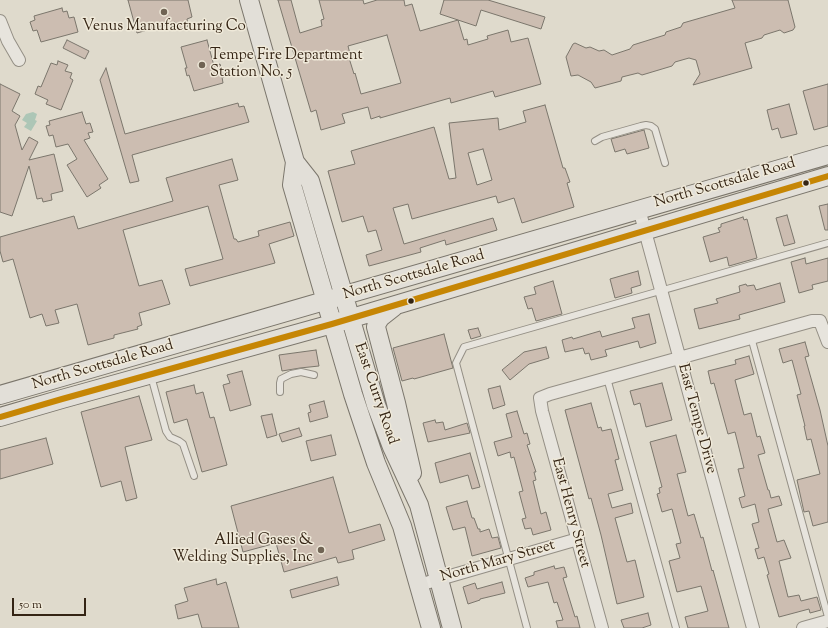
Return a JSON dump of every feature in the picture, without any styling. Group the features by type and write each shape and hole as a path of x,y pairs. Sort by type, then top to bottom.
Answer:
{"main road":[{"name":"East Curry Road","path":"249,0 295,162 310,181 376,405 392,447 419,505 452,628"},
{"name":"North Scottsdale Road","path":"0,395 828,155"},
{"name":"East Curry Road","path":"295,162 292,185 332,324 376,463 402,526 431,628"},
{"name":"North Scottsdale Road","path":"0,417 395,306 828,176"},
{"path":"395,306 380,318 376,327 406,444 419,505"}],"street":[{"path":"0,21 8,41 19,60"},
{"name":"East Tempe Drive","path":"639,209 753,628"},
{"path":"607,378 812,321 820,320 828,342"},
{"name":"East Henry Street","path":"602,628 542,411 540,398 607,378"},
{"name":"North Mary Street","path":"419,585 508,558 578,539"},
{"path":"803,628 828,621"}],"lane":[{"path":"595,141 602,137 641,126 651,126 655,130 665,163"},
{"path":"527,628 456,363 464,347 828,242"},
{"path":"751,337 828,618"},
{"path":"280,392 281,379 291,374 301,372 314,375"},
{"path":"151,375 166,431 170,437 183,444 194,476"},
{"path":"607,378 676,628"}],"shaded area":[{"path":"33,112 37,114 35,120 37,121 31,131 24,127 27,123 22,120 26,114"}],"building":[{"name":"Venus Manufacturing Co","path":"128,0 188,0 192,17 187,19 188,26 177,29 175,22 137,33"},
{"path":"278,0 291,0 300,33 322,26 321,20 324,19 319,0 363,0 364,4 377,0 404,0 405,6 412,4 420,31 458,20 464,40 467,39 468,45 488,39 487,36 508,30 511,42 528,38 541,84 495,97 493,91 451,103 450,98 380,118 380,116 371,119 368,107 342,114 345,123 321,130 316,110 311,112","holes":["387,35 401,83 361,94 349,58 351,58 348,46"]},
{"path":"444,0 488,0 545,17 541,29 481,10 476,26 440,14"},
{"path":"732,0 788,0 795,27 793,30 784,33 780,30 764,35 762,38 745,43 752,68 693,85 700,74 696,60 689,58 675,62 672,66 642,75 638,73 622,77 621,81 595,88 591,82 578,75 571,76 566,57 575,43 586,48 590,47 599,51 604,50 612,55 630,49 633,45 665,35 666,32 681,27 683,23 735,8"},
{"path":"62,8 63,12 67,11 69,18 74,17 78,32 41,42 37,30 33,31 30,22 35,20 34,16"},
{"path":"67,40 89,51 85,59 63,48"},
{"name":"Tempe Fire Department Station No. 5","path":"207,40 214,66 220,64 224,77 222,77 223,83 194,91 189,75 187,76 185,68 187,68 181,47"},
{"path":"58,61 68,65 65,71 72,73 70,78 73,80 61,110 46,104 48,100 35,94 38,86 41,87 51,63 57,65"},
{"path":"106,68 125,134 238,103 239,107 244,106 249,122 132,155 139,181 130,183 100,80"},
{"path":"0,84 20,94 12,111 20,116 15,125 22,150 29,137 38,142 29,160 54,154 63,191 51,194 52,200 43,202 42,198 37,199 29,166 12,216 0,212"},
{"path":"828,84 828,126 814,130 803,91"},
{"path":"789,104 797,134 781,138 778,128 772,130 767,110"},
{"path":"545,105 563,168 565,168 570,182 567,183 574,207 522,223 514,198 498,203 496,196 412,219 408,204 393,208 404,244 493,218 497,230 446,245 445,240 420,248 421,252 369,266 366,255 382,250 376,230 368,232 363,216 342,222 328,171 355,164 351,151 434,127 449,179 456,178 449,123 498,118 499,130 526,122 523,111","holes":["483,149 492,180 477,185 468,153"]},
{"path":"82,112 86,124 90,123 93,132 88,133 90,138 84,140 108,179 99,185 101,188 87,197 67,165 77,159 68,144 56,147 53,135 49,136 46,126 50,125 49,121"},
{"path":"644,130 649,148 627,154 625,149 615,152 611,139"},
{"path":"232,159 238,180 219,185 234,239 238,242 259,236 258,231 290,222 294,236 269,244 275,263 190,286 185,269 223,259 208,206 123,230 139,286 162,280 170,304 139,313 142,325 137,327 138,329 114,335 114,338 88,345 77,304 55,310 59,323 46,326 42,314 30,318 13,259 3,262 0,251 0,237 74,216 78,229 173,201 166,178"},
{"path":"828,204 828,230 825,230 819,206"},
{"path":"787,215 795,243 784,246 776,218"},
{"path":"743,217 744,220 747,219 757,258 729,266 727,257 710,262 703,237 720,232 718,228 721,227 721,224"},
{"path":"805,258 806,264 828,258 828,281 812,285 813,289 799,293 791,262"},
{"path":"638,271 641,285 631,288 632,293 615,298 610,279"},
{"path":"553,281 562,314 536,321 532,308 528,309 524,297 536,294 534,287"},
{"path":"780,283 785,302 739,315 740,319 699,329 694,309 718,303 716,299 740,292 739,286 746,284 747,286 754,285 756,290"},
{"path":"649,314 656,343 640,348 638,341 605,350 607,356 591,360 589,353 585,354 583,348 565,352 562,340 572,337 573,339 600,331 602,337 635,328 632,318"},
{"path":"478,328 481,336 471,339 468,330"},
{"path":"444,334 453,368 402,381 393,348"},
{"path":"805,342 809,356 805,357 820,410 828,446 828,522 813,526 809,511 804,512 797,480 820,474 811,439 807,440 797,395 801,394 792,360 783,363 779,349"},
{"path":"546,347 549,358 529,364 510,380 502,370 524,352"},
{"path":"316,350 319,366 282,371 279,355"},
{"path":"749,356 754,374 735,380 744,415 751,413 757,437 760,436 765,453 758,455 771,498 779,496 782,505 768,509 777,542 784,540 791,558 779,561 788,597 799,595 801,601 817,597 821,610 810,613 809,609 779,617 767,575 769,574 764,557 758,559 755,549 759,548 752,524 759,522 755,504 742,508 739,498 745,496 738,469 744,468 735,432 728,434 714,383 711,384 708,371 736,364 735,360"},
{"path":"242,371 251,405 230,411 223,385 230,383 227,375"},
{"path":"662,383 672,420 646,427 640,403 634,405 630,391"},
{"path":"194,385 196,394 203,392 210,418 214,417 227,465 202,472 187,419 174,423 166,392"},
{"path":"500,386 505,405 493,409 488,389"},
{"path":"139,396 152,440 125,447 137,498 126,501 121,481 101,487 81,412"},
{"path":"324,401 328,417 310,422 308,413 311,412 309,405"},
{"path":"591,403 598,428 601,427 602,431 611,429 619,459 615,460 623,490 608,494 612,508 631,503 633,513 615,518 627,562 635,560 644,597 617,604 601,535 591,498 589,499 565,410"},
{"path":"517,411 524,434 527,433 530,444 527,445 536,472 534,472 536,480 533,481 541,514 546,512 551,530 533,535 531,528 525,529 522,519 526,518 519,492 523,491 514,457 511,458 510,452 498,456 494,442 512,437 506,414"},
{"path":"272,414 277,435 267,438 261,416"},
{"path":"435,420 436,423 443,422 445,430 467,423 470,433 428,442 423,423"},
{"path":"299,428 302,436 282,442 279,434"},
{"path":"331,435 336,455 311,461 306,441"},
{"path":"676,435 686,472 677,474 688,516 694,514 701,538 703,537 729,628 688,628 685,617 708,611 701,586 677,592 669,561 680,558 676,544 681,543 672,509 662,512 657,494 660,493 659,488 662,487 650,442"},
{"path":"46,438 53,464 0,479 0,450"},
{"path":"470,453 480,487 472,489 468,475 440,483 435,463"},
{"path":"333,477 349,533 380,524 385,540 352,550 354,559 338,563 336,557 284,572 276,543 243,552 231,506"},
{"path":"467,501 472,518 474,518 480,532 489,529 492,538 498,537 501,548 472,556 465,527 453,530 446,507"},
{"path":"554,566 555,569 564,567 567,577 563,578 580,628 558,628 556,621 563,620 557,602 554,603 548,582 528,587 525,578 534,575 534,572"},
{"path":"337,577 339,585 292,598 290,590"},
{"path":"216,579 217,585 226,582 239,628 202,628 198,614 178,619 175,605 188,601 184,588"},
{"path":"502,582 505,593 480,599 468,604 463,587 475,583 477,589"},
{"path":"648,613 651,625 642,628 624,628 621,620"}],"transit line":[{"path":"0,417 332,324 828,176"}],"place":[{"name":"Venus Manufacturing Co","path":"164,12"},
{"name":"Tempe Fire Department Station No. 5","path":"202,65"},
{"name":"Allied Gases & Welding Supplies, Inc","path":"321,550"}]}
